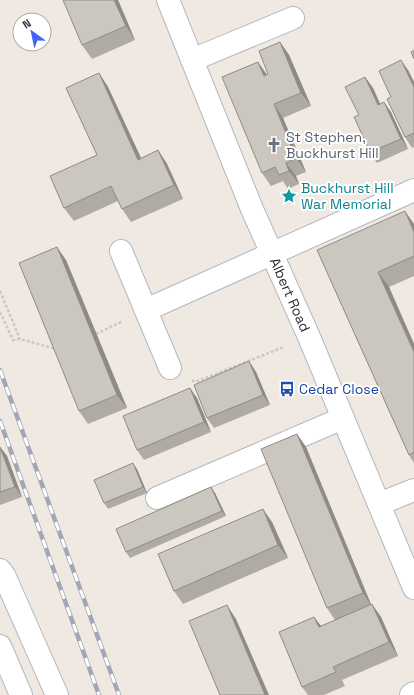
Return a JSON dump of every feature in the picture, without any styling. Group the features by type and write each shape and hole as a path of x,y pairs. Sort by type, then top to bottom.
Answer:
{"street":[{"name":"Albert Road","path":"168,0 252,210 309,337 414,588"},
{"path":"192,60 293,18"},
{"path":"146,310 414,190"},
{"path":"121,251 170,368"},
{"path":"157,498 343,418"},
{"path":"379,504 414,490"},
{"path":"0,570 4,575 57,695"},
{"path":"0,646 21,695"},
{"path":"410,695 414,693"}],"path":[{"path":"0,291 20,339"},
{"path":"0,312 13,340 20,339 58,350"},
{"path":"170,368 195,382 309,337"}],"building":[{"path":"63,0 114,0 126,26 82,45"},
{"name":"St Stephen, Buckhurst Hill","path":"280,42 301,93 274,104 296,158 286,163 289,171 279,175 275,167 262,173 222,77 258,62 264,76 268,74 259,51"},
{"path":"414,50 414,59 411,52"},
{"path":"401,60 414,87 414,133 405,137 387,99 391,97 379,71"},
{"path":"99,73 138,160 158,150 174,185 122,209 111,186 64,208 50,176 97,155 66,88"},
{"path":"365,77 378,105 384,102 401,139 370,152 354,117 359,115 345,87"},
{"path":"405,211 414,232 414,256 378,272 414,352 414,452 409,455 317,250"},
{"path":"57,247 117,395 79,411 19,263"},
{"path":"249,361 263,395 207,418 194,385"},
{"path":"190,388 204,422 137,450 123,416"},
{"path":"297,434 363,593 327,608 261,449"},
{"path":"0,447 15,487 0,492"},
{"path":"133,463 143,487 104,503 94,480"},
{"path":"211,487 222,511 126,552 116,529"},
{"path":"263,509 278,545 174,591 158,554"},
{"path":"372,604 389,642 333,667 336,672 302,687 279,632 314,617 319,627"},
{"path":"227,605 265,695 220,695 189,621"}],"railway":[{"path":"0,370 119,695"},
{"path":"0,421 99,695"}],"place":[{"name":"St Stephen, Buckhurst Hill","path":"274,145"},
{"name":"Buckhurst Hill War Memorial","path":"289,196"},
{"name":"Cedar Close","path":"287,389"}]}
